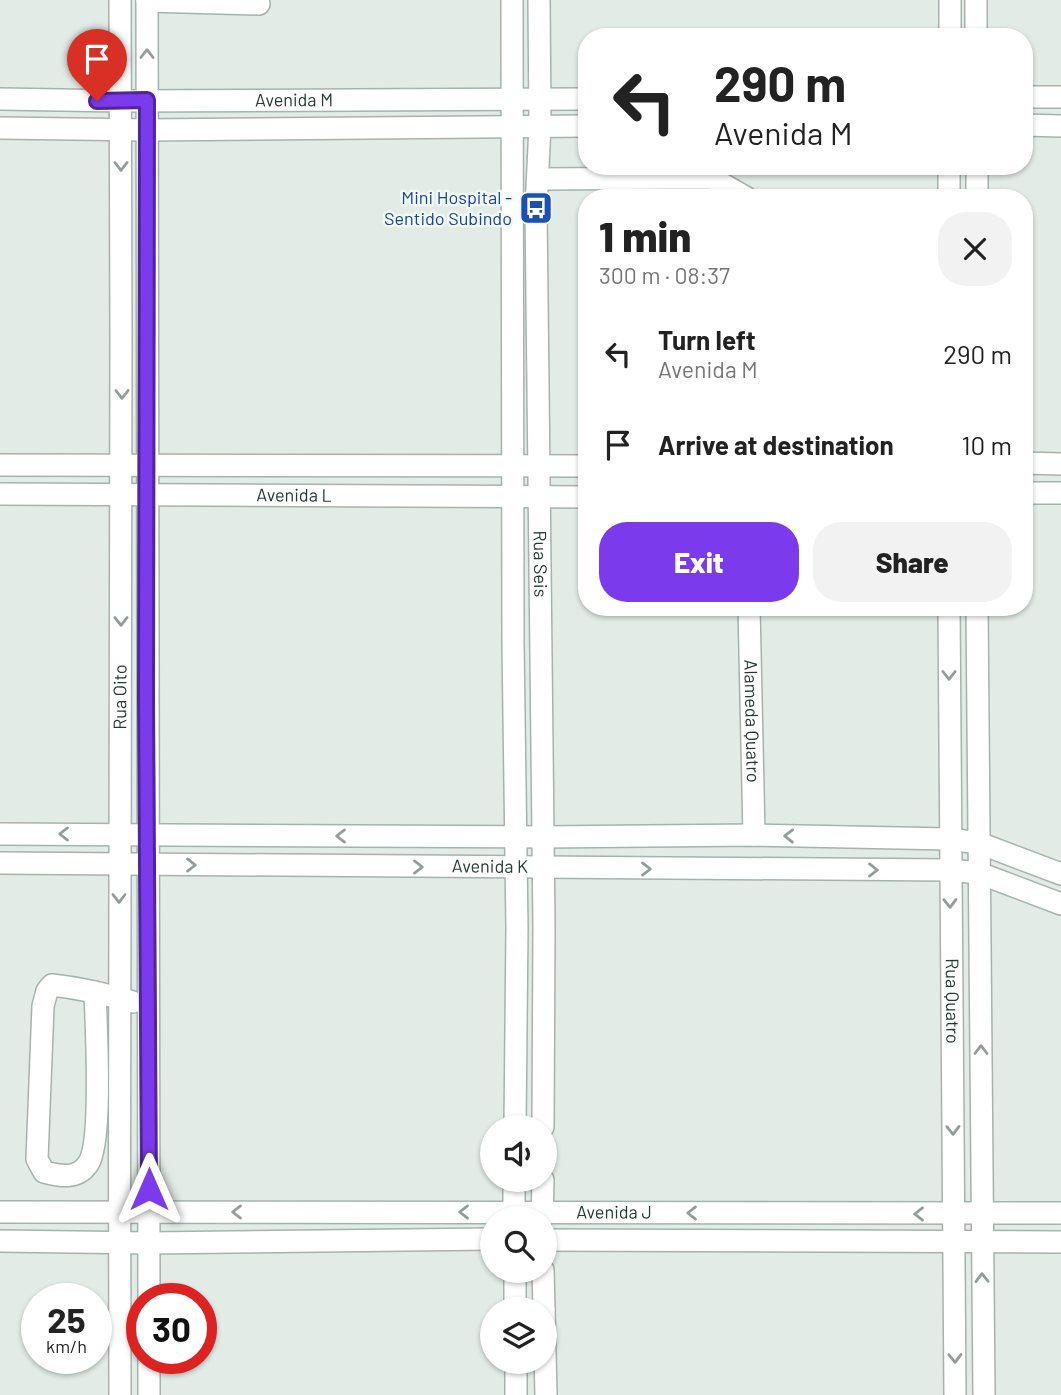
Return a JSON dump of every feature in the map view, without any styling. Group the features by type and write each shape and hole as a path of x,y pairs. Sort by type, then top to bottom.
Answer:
{"street":[{"name":"Rua Oito","path":"120,0 120,1395"},
{"name":"Rua Oito","path":"147,0 149,1283"},
{"path":"147,0 259,4"},
{"name":"Rua Seis","path":"512,0 515,1115"},
{"name":"Rua Seis","path":"539,0 543,1115"},
{"path":"950,0 950,28"},
{"path":"976,0 976,28"},
{"path":"1033,97 1061,97"},
{"name":"Avenida M","path":"0,99 578,99"},
{"path":"1033,125 1061,125"},
{"name":"Avenida M","path":"0,128 147,130 578,126"},
{"path":"538,178 712,178 731,189"},
{"path":"1033,463 1061,464"},
{"name":"Avenida L","path":"0,465 578,466"},
{"path":"1033,493 1061,493"},
{"name":"Avenida L","path":"0,494 578,497"},
{"name":"Alameda Quatro","path":"748,616 754,835"},
{"name":"Rua Quatro","path":"949,616 956,1395"},
{"name":"Rua Quatro","path":"977,616 984,1395"},
{"name":"Avenida K","path":"0,834 515,837 754,835 950,839 979,843 1061,874"},
{"name":"Avenida K","path":"0,863 950,870 979,873 1061,904"},
{"path":"95,992 97,1110 94,1154 87,1166 75,1175 58,1176 44,1172 37,1159 43,1006 47,991 52,985 95,992 148,1006"},
{"name":"Avenida J","path":"0,1212 480,1215"},
{"name":"Avenida J","path":"557,1215 1061,1213"},
{"path":"0,1241 480,1239"},
{"name":"Avenida J","path":"557,1240 1061,1242"},
{"path":"149,1374 149,1395"},
{"path":"516,1374 516,1395"},
{"path":"546,1374 546,1395"}],"place":[{"name":"Mini Hospital - Sentido Subindo","path":"536,208"}],"route":[{"path":"97,101 147,100 146,700 149,1189"}]}
